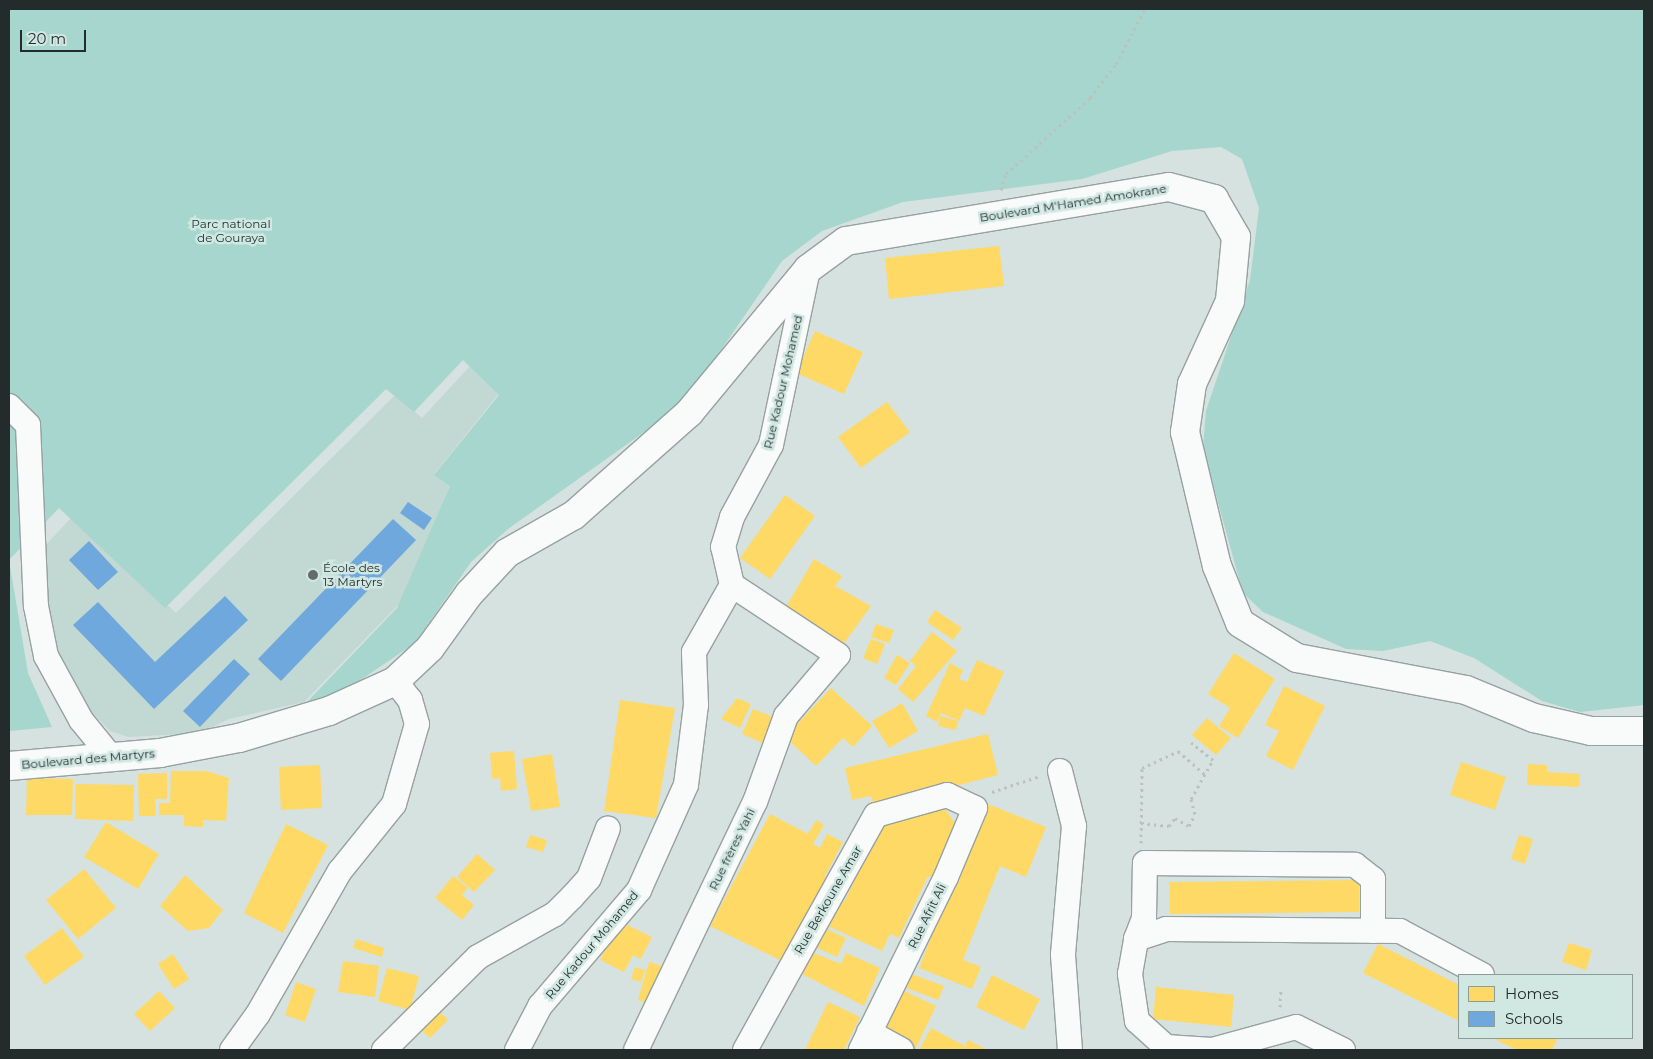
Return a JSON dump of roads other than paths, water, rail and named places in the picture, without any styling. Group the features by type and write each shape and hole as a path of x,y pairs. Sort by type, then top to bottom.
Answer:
{"main road":[{"name":"Boulevard M'Hamed Amokrane","path":"395,680 430,648 469,594 507,553 574,514 689,413 808,269 846,241 900,228 992,217 1169,187 1214,199 1236,237 1230,301 1192,384 1185,432 1217,566 1240,623 1297,658 1466,690 1534,718 1591,731 1644,731"},
{"name":"Boulevard des Martyrs","path":"9,766 112,758 239,738 330,711 395,680"}],"street":[{"name":"Rue Kadour Mohamed","path":"517,1050 540,1006 639,890 686,785 696,705 694,652 732,585 723,547 732,518 771,445 808,269"},
{"path":"9,406 28,425 36,606 46,656 81,720 112,758"},
{"name":"Rue frères Yahi","path":"636,1050 755,802 786,716 838,655 732,585"},
{"path":"232,1050 258,1014 340,871 394,804 417,724 410,700 395,680"},
{"path":"1060,771 1074,826 1063,955 1070,1050"},
{"name":"Rue Afrit Ali","path":"865,1041 946,876 975,808 947,795"},
{"name":"Rue Berkoune Amar","path":"745,1050 876,815 947,795"},
{"path":"384,1050 478,956 555,914 589,878 608,828"},
{"path":"1343,1050 1296,1027 1212,1050 1166,1047 1137,1021 1130,974 1136,939 1144,918 1144,863 1355,865 1373,879 1373,931"},
{"path":"1136,939 1166,930 1400,931 1480,974"},
{"path":"865,1041 901,1050"}],"place":[{"name":"École des 13 Martyrs","path":"313,575"}],"park label":[{"name":"Parc national de Gouraya","path":"231,231"}]}
